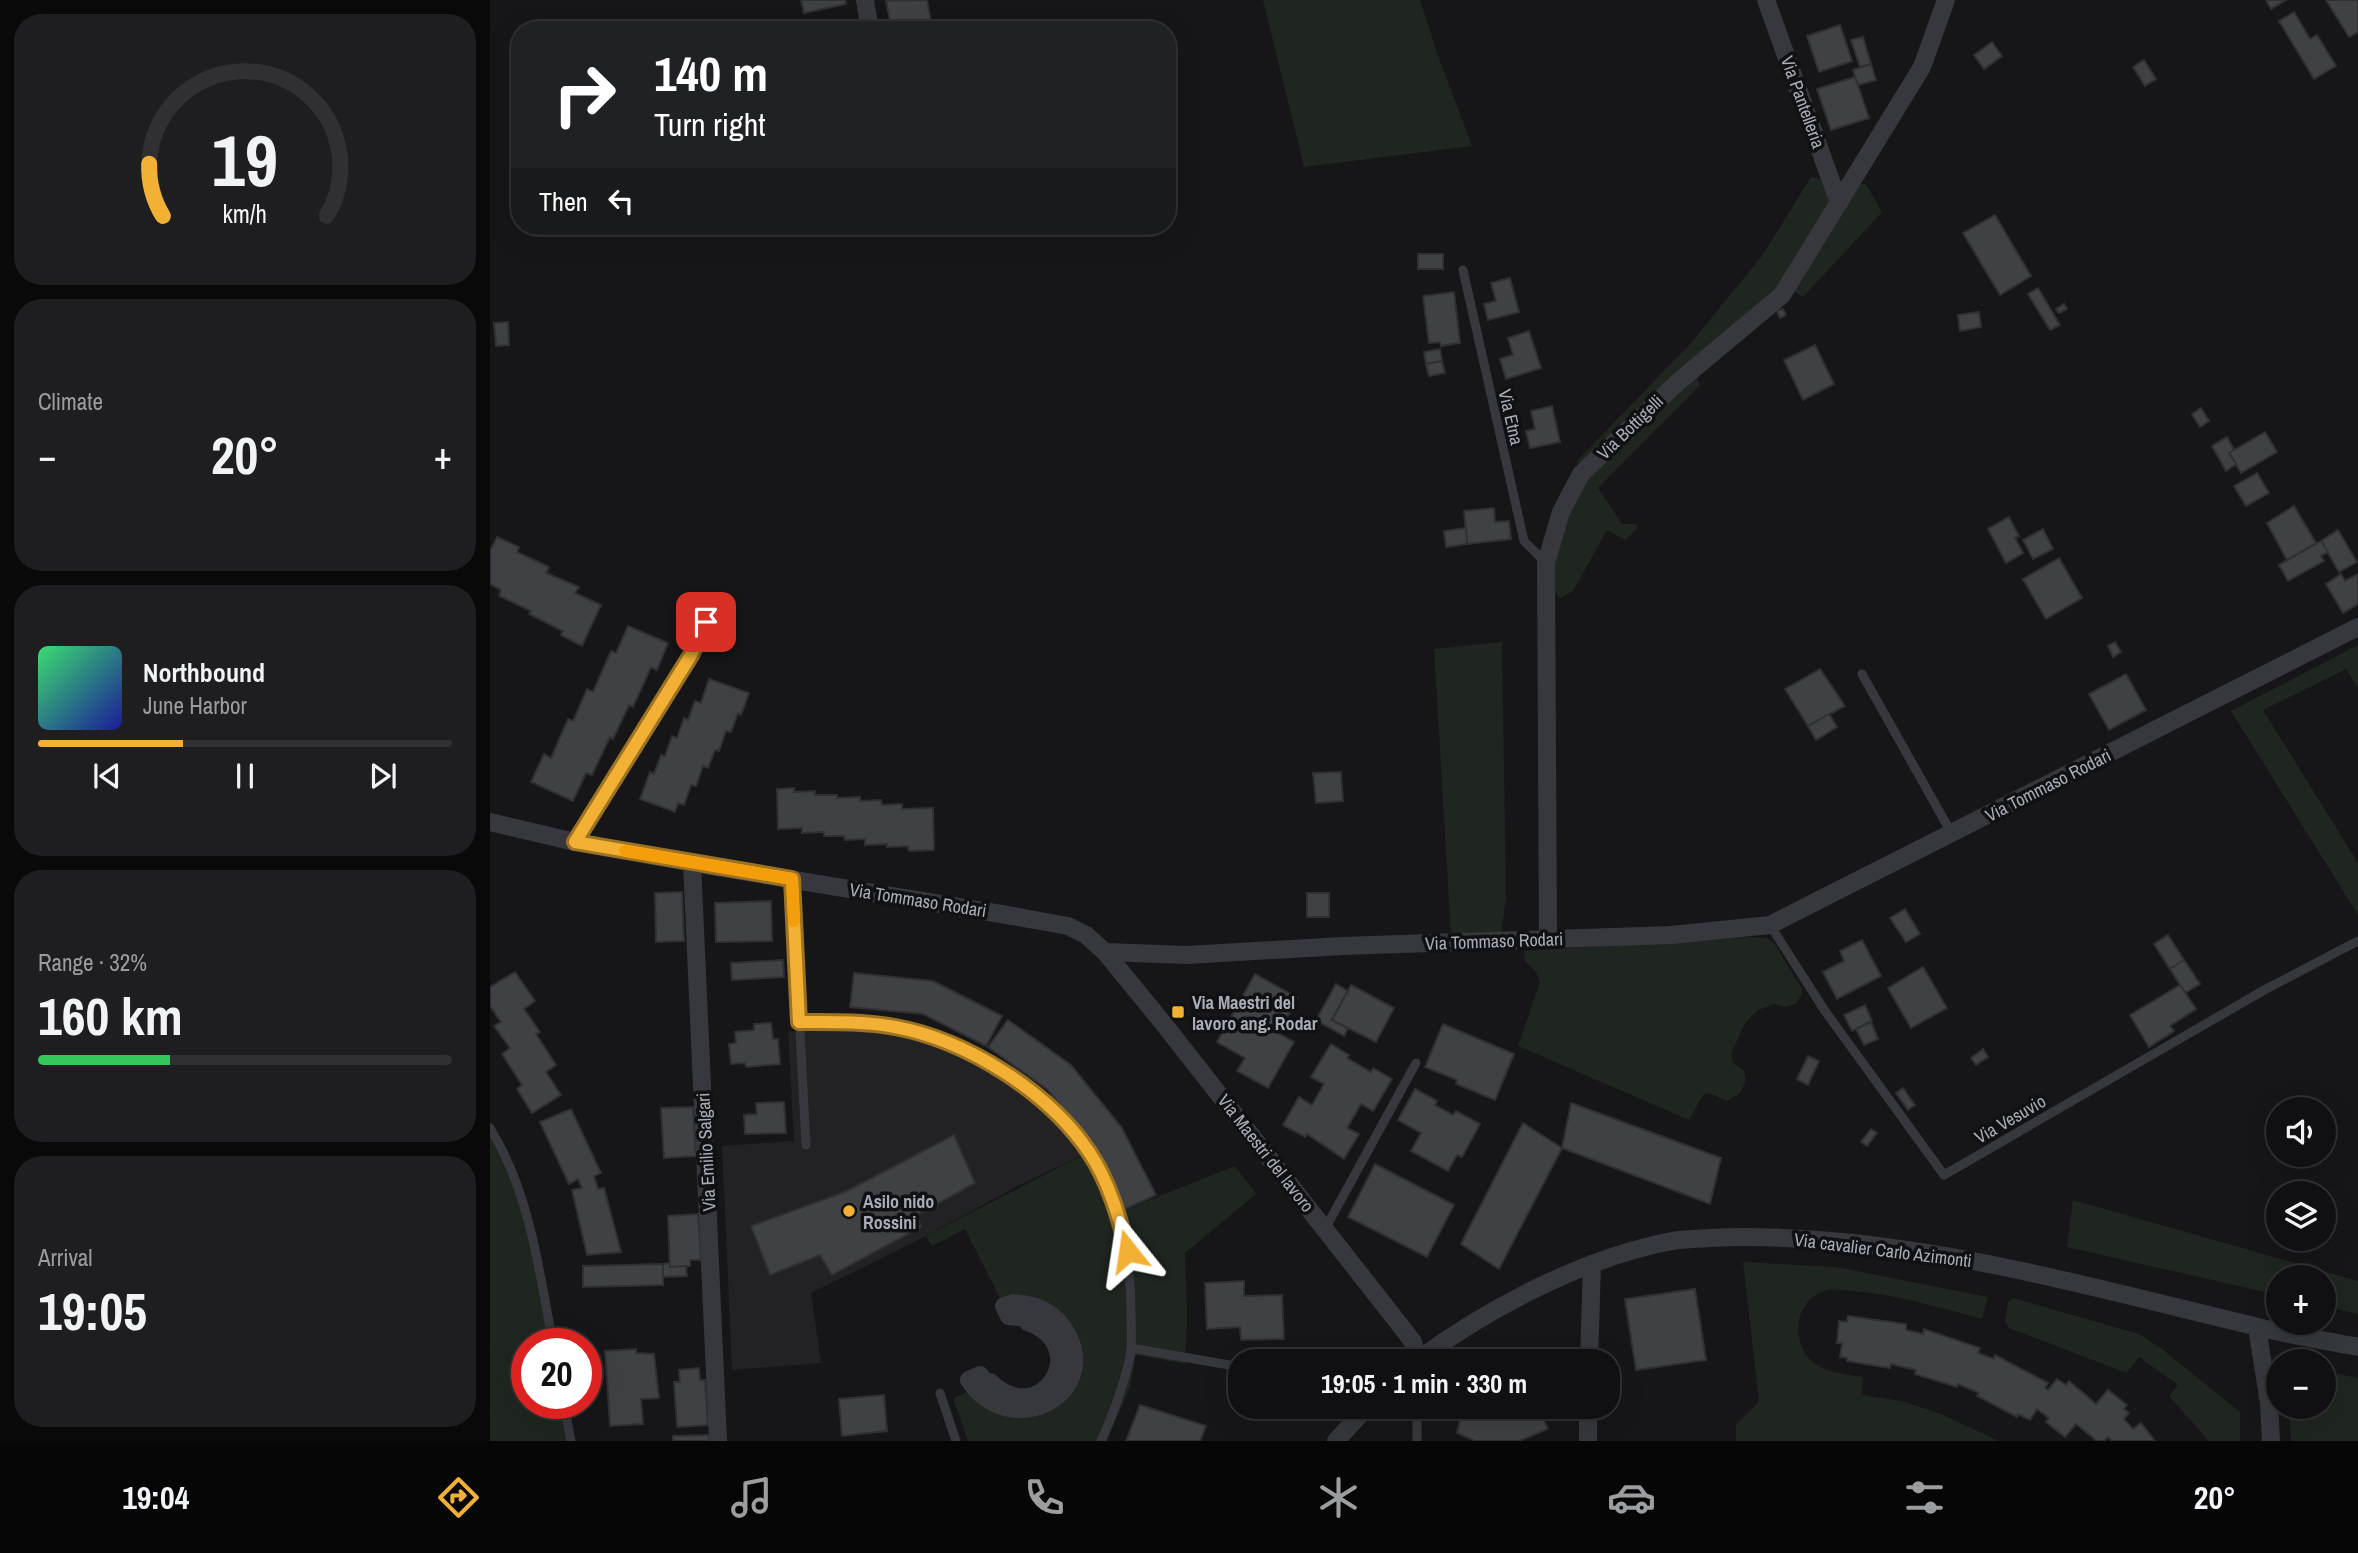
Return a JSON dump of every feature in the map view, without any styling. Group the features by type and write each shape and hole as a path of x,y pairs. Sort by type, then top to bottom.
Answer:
{"street":[{"path":"865,0 868,21"},
{"name":"Via Pantelleria","path":"1766,0 1839,203"},
{"name":"Via Bottigelli","path":"1548,939 1546,563 1561,512 1581,474 1678,382 1782,295 1922,67 1946,0"},
{"path":"575,842 691,655 706,622"},
{"name":"Via Tommaso Rodari","path":"490,822 575,842 1068,926 1086,935 1105,952 1187,955 1671,935 1770,925 2358,627"},
{"name":"Via Emilio Salgari","path":"692,863 718,1441"},
{"name":"Via Maestri del lavoro","path":"1105,952 1413,1342 1414,1349"},
{"name":"Via cavalier Carlo Azimonti","path":"1434,1349 1477,1321 1544,1285 1592,1264 1673,1241 1756,1235 1853,1242 1942,1254 2131,1295 2257,1327 2358,1347"},
{"path":"1589,1349 1592,1264"},
{"path":"1013,1303 1037,1307 1057,1319 1070,1340 1074,1369 1069,1383 1048,1405 1024,1412 996,1408 984,1400 969,1380 980,1375 985,1384 990,1382 1004,1394 1016,1398 1041,1393 1052,1383 1060,1359 1056,1345 1050,1334 1028,1322 1027,1318 1009,1316 1004,1306 1013,1303"},
{"path":"2257,1327 2269,1403 2270,1441"},
{"path":"1336,1441 1356,1419"},
{"path":"1588,1419 1588,1441"}],"lane":[{"name":"Via Etna","path":"1463,270 1524,541 1546,563"},
{"path":"1862,674 1952,834"},
{"path":"792,879 806,1145"},
{"name":"Via Vesuvio","path":"1770,925 1825,1011 1944,1175 2266,989 2358,941"},
{"path":"799,1022 865,1023 897,1027 956,1045 1030,1090 1089,1152 1118,1216 1128,1251 1131,1348 1123,1384 1101,1441"},
{"name":"Via Maestri del lavoro","path":"1325,1229 1416,1063"},
{"path":"490,1128 508,1160 528,1218 550,1328"},
{"path":"1131,1348 1228,1365"},
{"path":"940,1393 956,1441"},
{"path":"567,1419 571,1441"},
{"path":"1417,1419 1417,1441"}],"shaded area":[{"path":"1263,0 1420,0 1472,146 1304,167"},
{"path":"1811,177 1828,180 1836,203 1779,294 1581,474 1577,461 1690,344 1762,256"},
{"path":"1854,184 1866,184 1882,212 1803,297 1789,288"},
{"path":"1696,375 1700,385 1598,488 1622,524 1636,524 1638,527 1625,540 1607,530 1573,591 1560,598 1553,589 1549,575 1567,515 1586,478"},
{"path":"1502,642 1506,898 1501,934 1451,936 1434,649"},
{"path":"2358,645 2358,688 2346,669 2263,710 2358,863 2358,915 2231,711"},
{"path":"1767,938 1774,943 1802,989 1802,994 1796,1004 1785,1007 1774,1004 1758,1010 1745,1023 1731,1054 1734,1064 1744,1070 1746,1081 1740,1093 1727,1101 1709,1093 1703,1095 1689,1120 1518,1046 1540,982 1537,973 1525,961 1524,951"},
{"name":"Asilo nido Rossini","path":"865,1023 956,1045 1009,1076 1089,1152 811,1293 821,1363 732,1370 722,1146 794,1141 788,1032"},
{"path":"490,1128 519,1188 550,1328 511,1328 511,1419 567,1419 571,1441 490,1441"},
{"path":"1089,1152 1117,1213 1235,1166 1256,1194 1185,1253 1185,1364 1136,1355 1130,1387 1107,1441 968,1441 953,1398 974,1389 1048,1405 1057,1319 1004,1306 965,1229 932,1246 926,1236"},
{"path":"2073,1200 2302,1265 2266,1265 2266,1292 2067,1247"},
{"path":"1743,1262 1836,1267 1988,1297 1982,1319 1884,1295 1827,1290 1813,1297 1806,1305 1798,1326 1802,1348 1808,1357 1822,1368 1833,1372 1863,1377 1862,1395 1902,1401 1941,1414 1999,1441 1736,1441 1736,1425 1759,1402"},
{"path":"2336,1275 2358,1281 2358,1314 2336,1309"},
{"path":"2013,1298 2139,1334 2162,1349 2240,1412 2240,1441 2209,1441 2169,1396 2178,1385 2139,1357 2127,1373 2009,1328 2005,1321 2008,1303"},
{"path":"2336,1373 2358,1378 2358,1441 2291,1441 2290,1419 2336,1419"}],"building":[{"path":"801,0 845,0 846,4 804,13"},
{"path":"927,0 931,21 890,21 886,1"},
{"path":"2266,0 2286,0 2271,9"},
{"path":"2326,0 2358,0 2358,32 2349,37"},
{"path":"2294,12 2310,39 2317,35 2336,66 2314,79 2279,21"},
{"path":"1840,25 1852,61 1819,72 1807,36"},
{"path":"1863,37 1871,64 1860,67 1851,40"},
{"path":"1992,42 2002,56 1984,69 1974,55"},
{"path":"2144,60 2156,79 2145,86 2133,67"},
{"path":"1871,64 1876,80 1858,85 1853,70"},
{"path":"1855,77 1869,118 1831,130 1817,89"},
{"path":"1995,215 2031,276 2000,295 1963,233"},
{"path":"1418,254 1443,254 1443,269 1418,269"},
{"path":"1510,278 1519,312 1488,320 1484,304 1496,301 1491,283"},
{"path":"2038,288 2060,325 2050,330 2028,294"},
{"path":"1454,292 1460,343 1441,346 1440,342 1429,343 1423,296"},
{"path":"2064,304 2067,309 2059,313 2056,309"},
{"path":"1783,309 1786,315 1780,318 1777,311"},
{"path":"1979,312 1981,327 1960,331 1958,315"},
{"path":"508,322 509,345 496,346 494,323"},
{"path":"1529,331 1541,368 1506,379 1500,359 1513,355 1508,338"},
{"path":"1815,345 1834,384 1803,400 1784,360"},
{"path":"1440,349 1442,361 1426,364 1424,352"},
{"path":"1442,361 1445,373 1429,376 1426,364"},
{"path":"1552,406 1560,442 1530,448 1526,431 1535,429 1531,411"},
{"path":"2201,408 2209,421 2200,427 2192,414"},
{"path":"2265,432 2277,452 2241,473 2229,453"},
{"path":"2227,437 2234,450 2229,453 2236,464 2226,471 2212,446"},
{"path":"2257,473 2269,493 2246,506 2234,486"},
{"path":"2294,506 2316,543 2287,560 2267,523"},
{"path":"1494,508 1495,522 1509,521 1511,539 1467,544 1464,511"},
{"path":"2009,517 2019,536 2015,538 2023,553 2006,563 1988,529"},
{"path":"1466,528 1467,544 1446,547 1444,531"},
{"path":"2043,529 2053,549 2033,559 2023,540"},
{"path":"2338,530 2357,562 2339,572 2321,541"},
{"path":"497,537 519,547 517,552 549,567 546,573 579,587 575,593 601,605 582,646 561,635 563,631 529,614 531,611 499,596 501,590 490,584 490,551"},
{"path":"2321,541 2328,552 2321,556 2324,561 2288,581 2279,565"},
{"path":"2059,558 2082,598 2046,619 2023,579"},
{"path":"2341,574 2345,581 2358,574 2358,604 2343,613 2326,584"},
{"path":"628,626 668,643 657,670 651,667 633,707 629,705 592,775 586,773 573,801 531,782 544,754 551,758 568,719 573,721 587,689 593,692 611,651 616,653"},
{"path":"2115,642 2121,652 2113,657 2108,646"},
{"path":"1820,669 1845,706 1808,726 1785,689"},
{"path":"2126,674 2146,710 2109,730 2089,694"},
{"path":"709,679 749,693 741,715 738,713 731,732 726,731 719,751 715,750 708,768 703,766 696,786 691,785 684,805 678,803 675,812 640,799 650,772 654,774 661,755 665,756 672,736 677,738 684,718 688,720 695,701 701,703"},
{"path":"1829,714 1837,727 1816,740 1808,726"},
{"path":"1341,772 1343,801 1316,803 1313,773"},
{"path":"794,788 794,792 815,791 815,795 860,797 860,801 881,800 882,805 902,804 902,809 933,808 934,850 909,851 908,846 865,845 865,839 845,840 844,836 824,836 824,832 802,833 802,828 778,829 777,789"},
{"path":"682,892 684,941 656,942 655,893"},
{"path":"1307,893 1329,893 1329,917 1307,917"},
{"path":"771,901 772,941 716,942 715,903"},
{"path":"1905,909 1920,934 1906,942 1890,918"},
{"path":"2168,935 2184,960 2170,969 2154,944"},
{"path":"1862,940 1881,976 1837,999 1823,972 1844,961 1840,951"},
{"path":"783,960 784,977 732,980 731,963"},
{"path":"2184,960 2200,984 2185,993 2170,969"},
{"path":"1923,967 1947,1008 1911,1028 1888,988"},
{"path":"515,972 535,1001 524,1009 540,1032 536,1034 556,1065 546,1072 561,1095 532,1113 517,1089 522,1085 502,1054 510,1048 494,1026 501,1022 490,1006 490,987"},
{"path":"854,973 933,981 1002,1016 986,1046 923,1014 850,1007"},
{"path":"1255,974 1298,998 1278,1033 1294,1042 1268,1088 1237,1071 1245,1058 1217,1042"},
{"path":"1336,984 1348,991 1332,1020 1348,1028 1344,1036 1316,1020"},
{"path":"1351,985 1394,1008 1376,1042 1332,1020"},
{"path":"2180,985 2196,1009 2170,1026 2174,1031 2149,1047 2130,1015"},
{"path":"1865,1005 1872,1021 1852,1031 1844,1015"},
{"path":"1008,1020 1071,1065 1122,1128 1156,1195 1125,1209 1094,1146 1048,1090 988,1047"},
{"path":"1871,1022 1878,1039 1864,1045 1856,1029"},
{"path":"771,1023 773,1039 778,1039 780,1064 746,1067 745,1063 731,1064 729,1044 736,1043 735,1032 754,1030 754,1024"},
{"path":"1443,1024 1514,1054 1495,1100 1456,1084 1457,1080 1425,1067"},
{"path":"1331,1044 1349,1055 1347,1058 1371,1072 1373,1068 1392,1079 1373,1111 1361,1104 1347,1128 1359,1134 1344,1159 1307,1134 1305,1137 1283,1125 1299,1097 1312,1105 1324,1084 1311,1077"},
{"path":"1983,1049 1988,1057 1976,1065 1971,1058"},
{"path":"1808,1056 1819,1061 1808,1085 1797,1079"},
{"path":"1903,1088 1915,1105 1908,1110 1896,1093"},
{"path":"1415,1089 1437,1101 1435,1105 1453,1115 1456,1111 1480,1124 1462,1157 1457,1155 1448,1171 1411,1151 1421,1133 1398,1120"},
{"path":"784,1102 786,1133 745,1134 744,1115 757,1114 756,1103"},
{"path":"1571,1103 1721,1158 1710,1204 1562,1148"},
{"path":"693,1107 696,1156 664,1158 661,1108"},
{"path":"571,1109 601,1173 594,1176 598,1189 604,1188 621,1252 587,1255 572,1190 582,1188 578,1179 569,1184 540,1122"},
{"path":"1523,1123 1562,1148 1499,1269 1461,1244"},
{"path":"1871,1129 1877,1133 1867,1146 1861,1142"},
{"path":"954,1135 975,1183 917,1215 921,1227 832,1275 820,1255 770,1275 751,1226 847,1191"},
{"path":"1375,1164 1454,1205 1427,1257 1348,1217"},
{"path":"698,1214 701,1260 690,1260 690,1266 670,1267 668,1216"},
{"path":"670,1263 670,1267 686,1266 687,1276 663,1277 663,1264"},
{"path":"663,1264 663,1285 583,1287 583,1266"},
{"path":"1244,1281 1244,1296 1282,1295 1284,1339 1241,1340 1240,1327 1207,1329 1205,1283"},
{"path":"1695,1289 1706,1360 1636,1370 1625,1299"},
{"path":"1848,1316 1906,1324 1906,1330 1923,1334 1924,1329 1980,1348 1978,1353 1994,1359 1995,1355 2048,1383 2045,1388 2048,1390 2057,1379 2066,1385 2069,1381 2096,1404 2108,1390 2127,1405 2124,1409 2129,1413 2124,1419 2133,1429 2141,1423 2155,1441 2112,1441 2108,1437 2104,1441 2097,1441 2076,1424 2065,1437 2046,1422 2049,1418 2037,1409 2030,1420 2018,1414 2017,1417 1977,1396 1979,1393 1958,1384 1957,1387 1915,1374 1916,1370 1891,1364 1890,1368 1847,1361 1847,1358 1840,1357 1842,1343 1837,1343 1839,1321 1847,1322"},
{"path":"636,1349 636,1353 654,1354 659,1398 641,1399 643,1424 610,1426 605,1351"},
{"path":"699,1368 700,1380 705,1380 708,1425 677,1427 674,1382 680,1382 679,1370"},
{"path":"884,1395 887,1431 842,1436 839,1399"},
{"path":"1140,1405 1206,1426 1200,1441 1126,1441"},
{"path":"1460,1419 1543,1419 1548,1429 1519,1441 1475,1441 1457,1433"},
{"path":"709,1435 709,1441 673,1441 673,1436"}],"slow traffic":[{"path":"625,851 792,879 794,921"}],"place":[{"name":"Via Maestri del lavoro ang. Rodar","path":"1178,1012"},
{"name":"Asilo nido Rossini","path":"849,1211"}],"route":[{"path":"706,622 691,655 575,842 792,879 799,1022 865,1023 897,1027 956,1045 1030,1090 1089,1152 1107,1187 1128,1251"}]}
